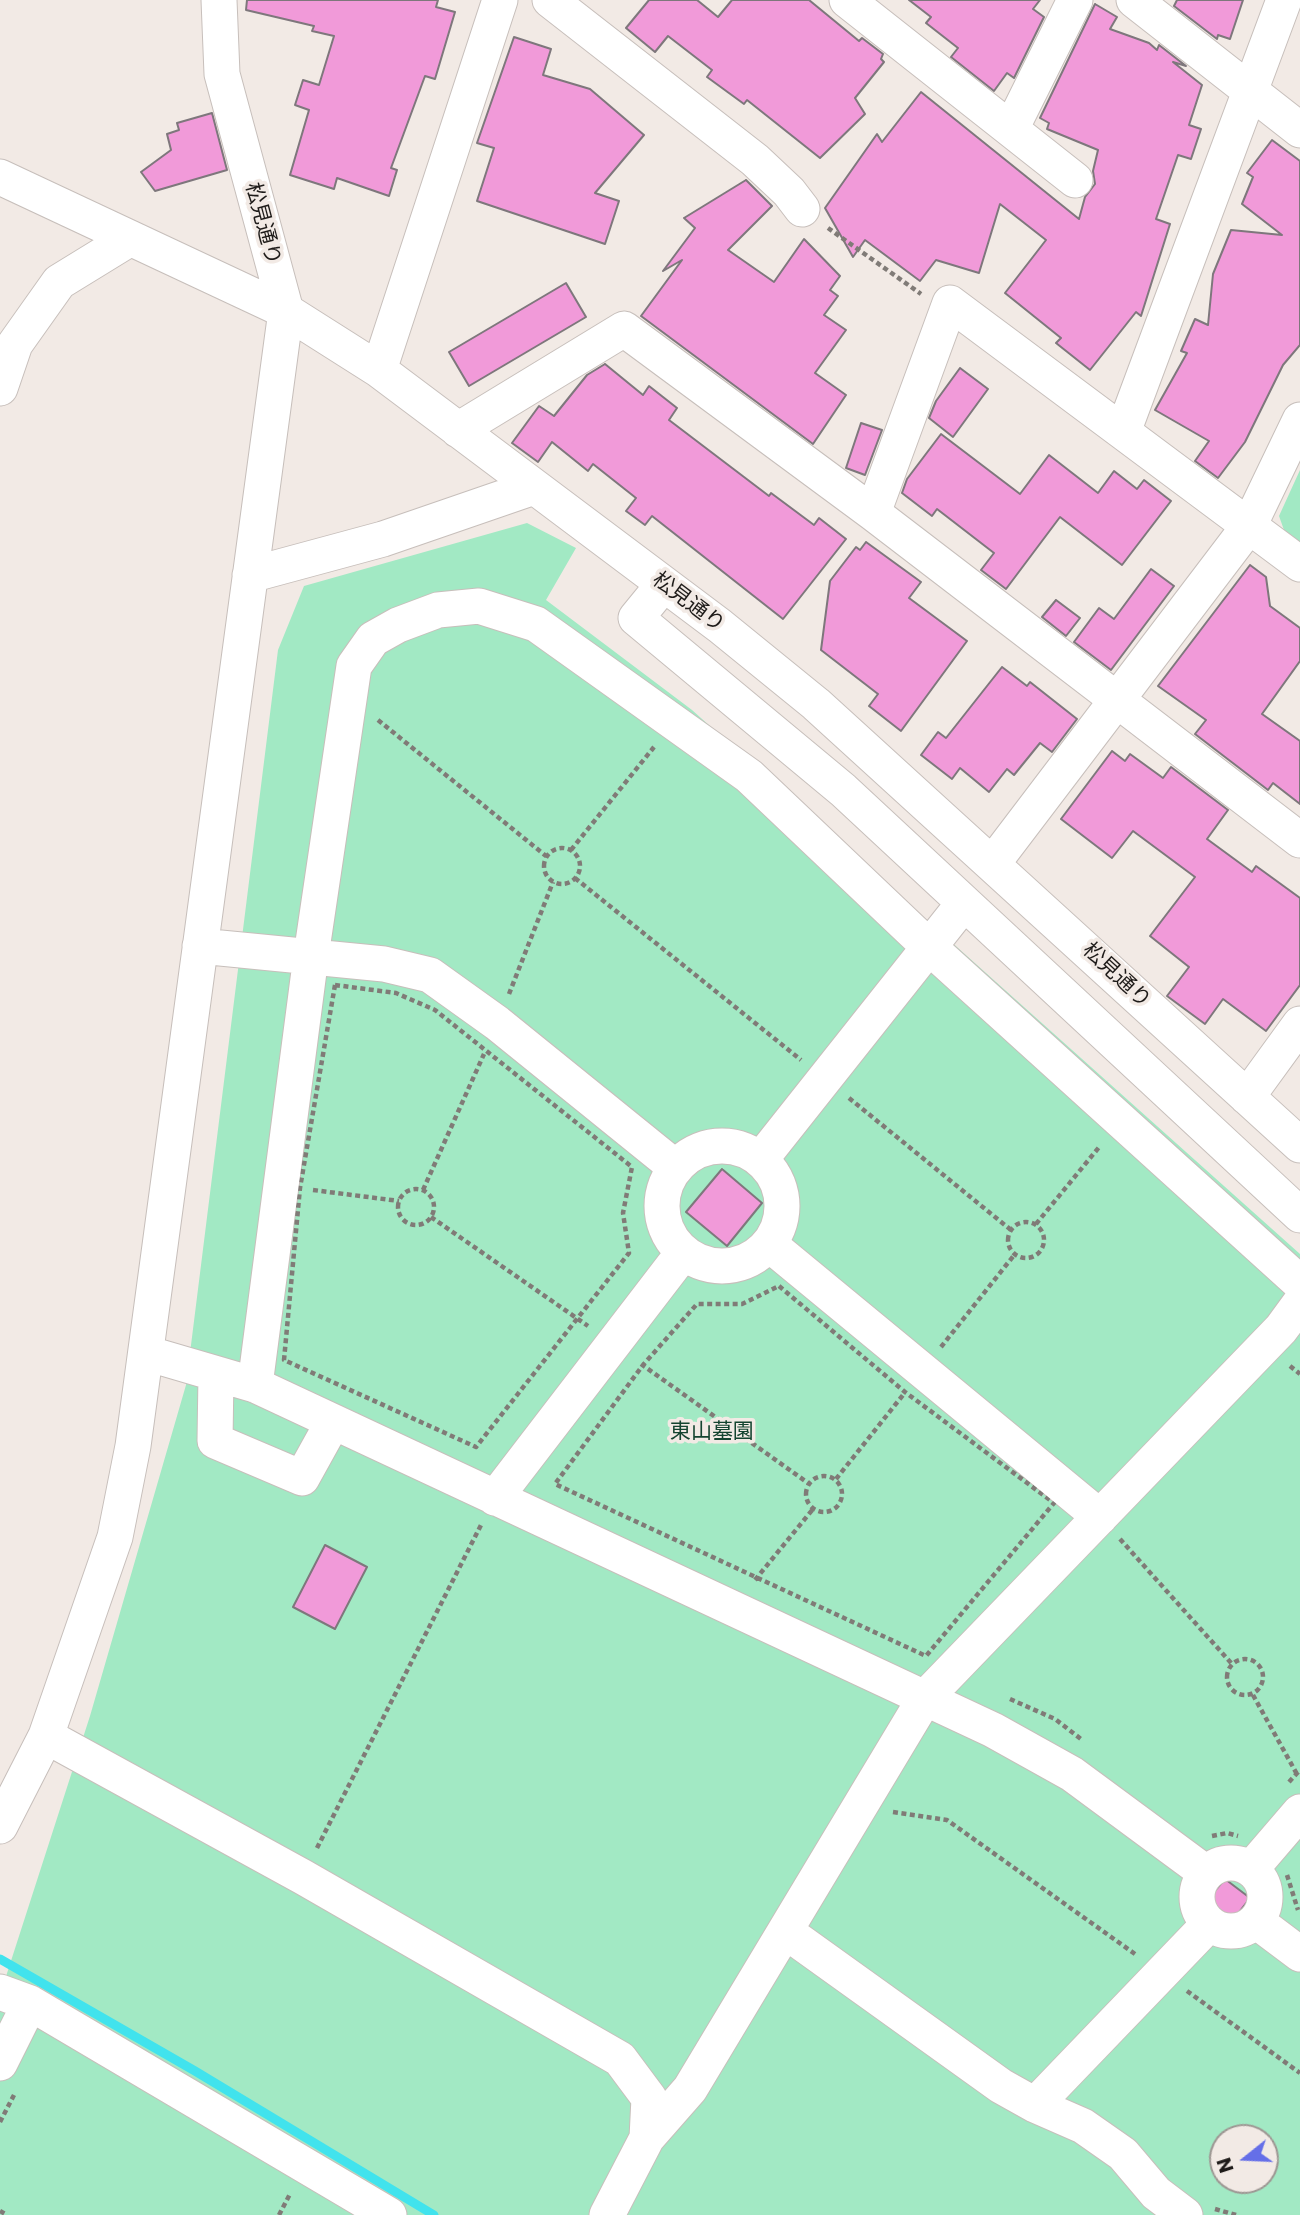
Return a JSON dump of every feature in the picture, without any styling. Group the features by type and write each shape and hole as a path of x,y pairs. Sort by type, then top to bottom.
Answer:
{"street":[{"name":"松見通り","path":"219,0 222,74 286,311 379,370 817,704 1300,1145"},
{"path":"379,370 500,0"},
{"path":"550,0 755,160 789,191 802,209"},
{"path":"847,0 1075,180"},
{"path":"1011,128 1075,0"},
{"path":"1134,0 1300,130"},
{"path":"1123,432 1284,0"},
{"path":"0,177 286,311 146,1353 116,1537 46,1736 0,1826"},
{"path":"0,388 15,344 59,282 129,239"},
{"path":"873,513 950,303 1300,564"},
{"path":"458,430 624,329 873,513 1300,841"},
{"path":"993,863 1249,526 1300,419"},
{"path":"250,575 383,539 534,487"},
{"path":"663,585 636,618 843,790 1300,1215 1269,1252"},
{"path":"255,1385 291,1187 311,956 354,666 373,639 398,625 438,610 479,606 536,624 660,729 749,776 928,946 1269,1252 1300,1283"},
{"path":"660,729 710,680"},
{"path":"843,790 872,754"},
{"path":"761,1159 811,1068 928,946 964,903"},
{"path":"200,946 384,964 430,975 494,1021 675,1167"},
{"path":"1058,990 1090,952"},
{"path":"1247,1097 1300,1024"},
{"path":"1122,1119 1156,1081"},
{"path":"716,1146 744,1149 761,1159 773,1173 782,1200 779,1228 769,1244 755,1257 737,1265 718,1267 700,1263 683,1253 671,1238 663,1221 661,1202 665,1184 675,1167 689,1154 716,1146"},
{"path":"769,1244 1100,1517"},
{"path":"495,1498 683,1253"},
{"path":"607,2215 647,2138 690,2089 925,1698 1100,1517 1292,1336"},
{"path":"146,1353 255,1385 993,1730 1072,1774 1206,1873"},
{"path":"216,1374 215,1441 302,1478 333,1422"},
{"path":"46,1736 303,1877 620,2059 649,2098 647,2138"},
{"path":"1251,1869 1300,1812"},
{"path":"1228,1863 1251,1869 1261,1880 1265,1894 1264,1909 1256,1921 1246,1929 1233,1932 1209,1924 1200,1913 1196,1899 1198,1885 1206,1873 1228,1863"},
{"path":"1256,1921 1300,1954"},
{"path":"1035,2105 1209,1924"},
{"path":"785,1931 1001,2085 1035,2105 1083,2126 1123,2154 1156,2193 1198,2211"},
{"path":"0,2063 15,1998 389,2215"}],"path":[{"path":"802,209 947,312"},
{"path":"350,697 546,856"},
{"path":"571,849 657,744 660,729"},
{"path":"553,849 571,849 578,858 580,868 575,878 561,884 553,882 546,875 543,865 546,856 553,849"},
{"path":"575,878 1011,1230"},
{"path":"423,1190 494,1021 507,997 553,882"},
{"path":"335,985 396,993 435,1010 494,1021 632,1167 623,1213 629,1253 476,1447 284,1360 291,1187 335,985"},
{"path":"807,1047 811,1068"},
{"path":"791,1068 811,1068"},
{"path":"843,1109 859,1089"},
{"path":"1036,1224 1122,1119"},
{"path":"291,1187 399,1201"},
{"path":"414,1189 423,1190 431,1197 435,1207 432,1217 424,1224 413,1225 404,1221 399,1212 399,1201 404,1193 414,1189"},
{"path":"1017,1223 1036,1224 1044,1240 1035,1256 1026,1258 1015,1254 1008,1239 1011,1230 1017,1223"},
{"path":"779,1286 905,1392 1054,1503 926,1656 757,1579 555,1484 643,1365 697,1304 742,1304 779,1286"},
{"path":"1292,1336 1294,1367 1300,1374"},
{"path":"929,1340 950,1358"},
{"path":"827,1475 836,1479 843,1496 839,1505 832,1511 814,1509 805,1492 808,1483 816,1476 827,1475"},
{"path":"303,1877 495,1498"},
{"path":"733,1608 814,1509"},
{"path":"1100,1517 1232,1664"},
{"path":"1241,1659 1252,1660 1260,1667 1264,1677 1261,1688 1253,1695 1242,1696 1232,1692 1226,1683 1226,1673 1232,1664 1241,1659"},
{"path":"998,1693 1055,1719 1088,1744"},
{"path":"1253,1695 1300,1780"},
{"path":"883,1822 891,1811 947,1820 1300,2073"},
{"path":"1285,1871 1300,1918"},
{"path":"0,2211 6,2215"},
{"path":"1198,2211 1236,2215"}],"green space":[{"path":"1300,470 1300,542 1284,530 1279,516"},
{"name":"東山墓園","path":"527,523 576,548 546,600 692,710 1300,1254 1300,2215 0,2215 0,1995 90,1716 186,1385 278,650 304,586"}],"building":[{"path":"247,0 438,0 436,7 455,12 435,79 425,76 391,168 397,170 389,196 337,178 334,189 290,175 309,110 295,105 303,80 319,85 334,36 312,31 314,26 246,10"},
{"path":"649,0 697,0 718,17 732,0 809,0 859,41 862,38 883,54 881,59 884,62 855,98 865,114 820,158 747,100 744,104 707,77 712,70 668,36 655,52 626,28"},
{"path":"909,0 1040,0 1033,9 1044,17 1014,78 1007,73 994,91 951,57 958,48 926,23 931,17"},
{"path":"1177,0 1243,0 1230,39 1218,35 1217,39 1174,6"},
{"path":"1095,4 1117,17 1110,29 1149,43 1157,50 1159,45 1186,66 1173,62 1202,85 1189,125 1201,129 1191,159 1178,155 1156,219 1170,224 1141,316 1136,312 1090,370 1056,343 1061,338 1005,293 1046,240 1000,204 979,273 936,260 920,281 865,240 853,257 825,208 877,134 882,142 921,92 1079,219 1085,197 1095,184 1093,171 1098,150 1047,129 1049,123 1040,118"},
{"path":"514,37 551,49 543,75 590,89 644,135 595,193 619,201 605,244 477,201 494,148 477,143"},
{"path":"212,113 227,170 155,191 141,172 171,150 167,134 179,130 177,123"},
{"path":"1272,140 1300,161 1300,345 1283,365 1245,442 1218,478 1195,461 1209,441 1155,410 1187,353 1181,351 1195,319 1208,325 1213,274 1231,230 1282,235 1242,204 1253,177 1247,173"},
{"path":"746,180 772,206 728,250 774,282 804,239 840,276 830,290 838,296 824,315 846,330 815,373 846,395 813,444 641,316 682,260 663,271 695,228 684,218"},
{"path":"566,283 586,317 469,386 449,352"},
{"path":"605,364 643,395 649,386 677,408 669,420 769,496 771,493 814,525 819,518 846,539 783,619 652,516 645,525 626,511 636,498 593,464 588,471 552,442 538,462 512,443 539,406 554,416 587,375"},
{"path":"960,368 988,389 953,437 929,418 936,401"},
{"path":"861,423 882,430 865,475 846,468"},
{"path":"941,434 1020,494 1049,455 1098,493 1114,471 1137,489 1144,480 1171,501 1122,565 1060,517 1006,589 981,570 994,553 937,509 932,516 902,493 907,479"},
{"path":"866,542 921,582 909,598 967,641 901,731 869,706 878,694 821,650 830,581 856,547 860,550"},
{"path":"1250,565 1266,577 1270,606 1300,628 1300,661 1262,714 1300,741 1300,804 1273,783 1268,790 1195,734 1206,720 1158,686"},
{"path":"1151,569 1174,586 1111,670 1074,642 1099,608 1114,619"},
{"path":"1056,600 1080,618 1066,636 1042,617"},
{"path":"1002,667 1027,686 1030,682 1077,719 1052,752 1040,743 1014,775 1007,769 989,792 960,768 952,779 921,755 938,732 946,738"},
{"path":"1112,751 1125,761 1130,754 1163,778 1171,767 1228,810 1207,839 1252,872 1256,866 1300,898 1300,985 1266,1031 1223,999 1205,1024 1167,996 1189,967 1150,936 1195,877 1133,831 1112,858 1061,819"},
{"path":"722,1169 762,1203 727,1246 686,1212"},
{"path":"325,1545 367,1567 335,1629 293,1607"},
{"path":"1225,1879 1250,1898 1233,1920 1207,1900"}],"waterway":[{"path":"0,1959 195,2071 434,2215"}]}
